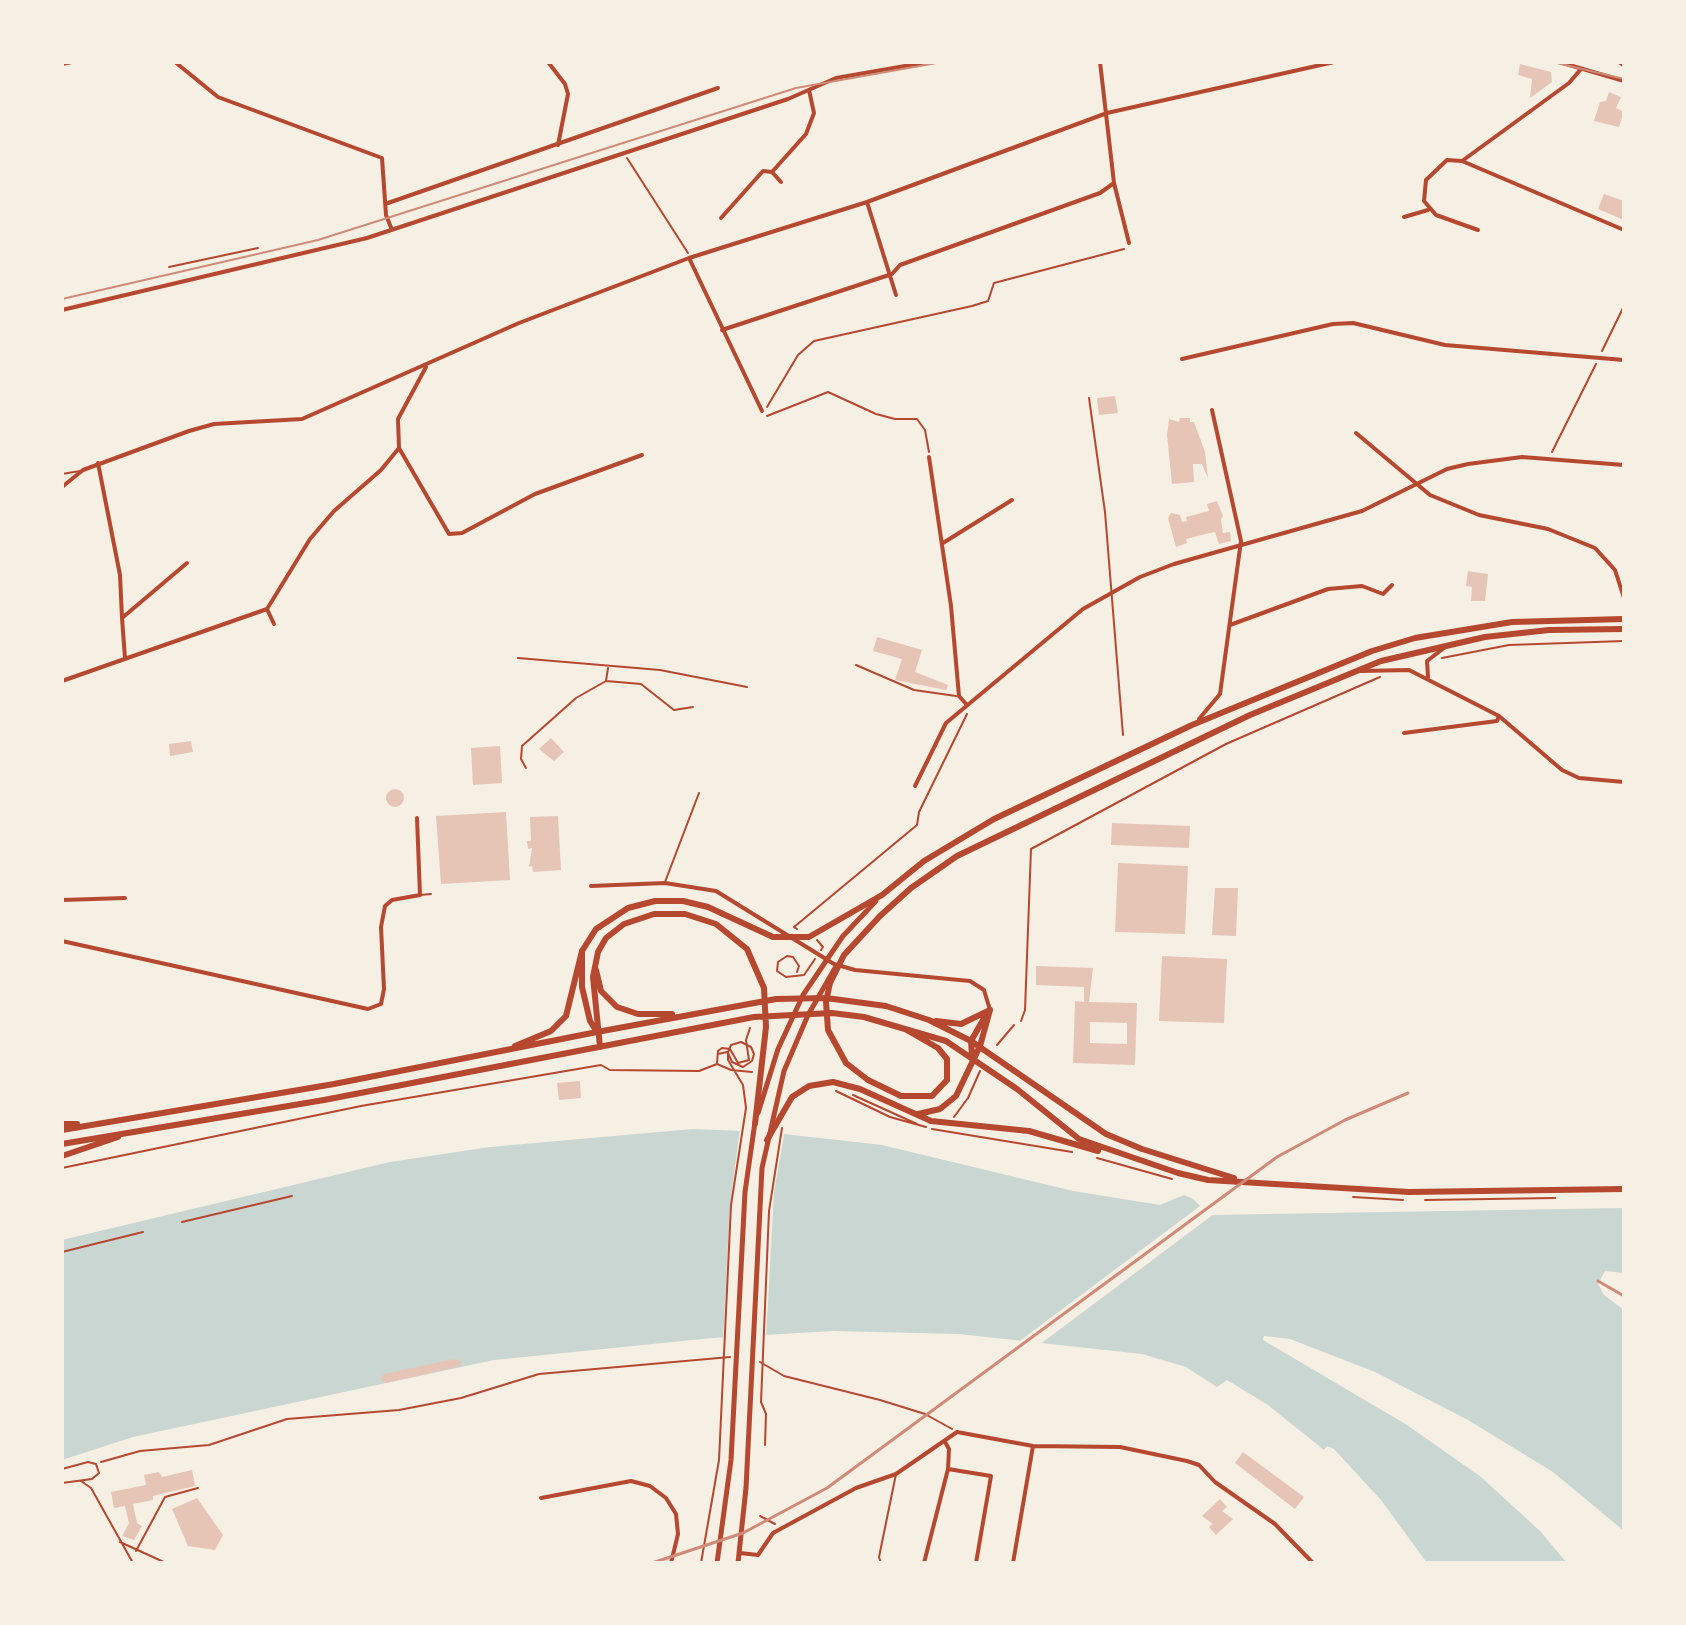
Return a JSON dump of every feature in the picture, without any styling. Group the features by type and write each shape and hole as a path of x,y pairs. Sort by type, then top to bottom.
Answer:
{"main road":[{"path":"501,1051 546,1034 562,1021 572,1000 582,951 592,933 616,914 638,904 676,901 708,907 765,935 795,939 821,932 882,895 934,854 994,819 1192,725 1372,651 1415,638 1512,622 1624,619"},
{"path":"738,1563 757,1216 767,1140 792,1052 838,964 890,906 957,856 1130,771 1351,672 1409,652 1461,641 1549,630 1624,629"},
{"path":"755,1124 778,1049 803,995 843,936 882,895"},
{"path":"600,1047 597,1032 599,1018 592,982 596,959 606,938 624,924 646,915 676,913 699,918 724,929 742,943 757,969 766,1012 745,1192 729,1482 717,1563"},
{"path":"582,951 582,987 590,1021 597,1032"},
{"path":"596,959 599,986 617,1007 638,1014 688,1014"},
{"path":"838,964 826,1002 831,1040 846,1063 881,1086 905,1097 924,1098 938,1093 948,1077 948,1062 941,1050 898,1025"},
{"path":"62,1127 96,1124 776,999 826,998 875,1004 929,1020 961,1024 990,1010"},
{"path":"975,1060 970,1052 971,1041 990,1010"},
{"path":"910,1113 927,1113 947,1105 959,1091 975,1060 990,1010"},
{"path":"62,1144 324,1100 778,1014 842,1014 929,1033 975,1060 1079,1139 1140,1162"},
{"path":"929,1020 980,1046 1106,1134 1136,1147 1245,1182"},
{"path":"767,1140 789,1101 809,1086 838,1082 938,1123 1041,1133 1208,1180 1409,1192 1624,1189"},
{"path":"62,1156 137,1131"}],"street":[{"path":"62,64 72,62"},
{"path":"175,62 218,97 382,158 388,203 386,215 392,230"},
{"path":"548,62 565,84 568,94 558,145"},
{"path":"62,310 297,257 392,230 851,74 928,62"},
{"path":"1100,62 1114,183 1129,243"},
{"path":"62,487 83,470 98,463 214,424 302,419 519,323 689,258 867,202 1107,113 1334,62"},
{"path":"1559,62 1624,81"},
{"path":"1462,161 1569,83 1581,69"},
{"path":"388,203 718,88"},
{"path":"772,172 806,134 813,121 809,90"},
{"path":"1428,210 1423,192 1426,180 1447,160 1462,161 1624,230"},
{"path":"721,218 763,171 772,172 781,182"},
{"path":"722,330 892,274 900,265 1100,193 1114,183"},
{"path":"867,202 892,274 896,295"},
{"path":"1404,217 1428,210 1478,230"},
{"path":"689,258 762,411"},
{"path":"1182,359 1333,324 1353,323 1445,345 1624,360"},
{"path":"427,366 398,419 399,448 443,530 455,535 535,494 642,455"},
{"path":"1192,725 1220,694 1241,546 1212,410"},
{"path":"1356,433 1430,495 1455,506 1548,529 1589,544 1612,564 1624,598"},
{"path":"62,681 267,609 310,539 334,511 381,470 399,448"},
{"path":"929,457 943,543 959,696 967,705"},
{"path":"915,786 946,723 1083,609 1110,592 1174,564 1362,511 1447,469 1522,457 1624,465"},
{"path":"98,463 120,575 125,658"},
{"path":"943,543 1012,500"},
{"path":"122,618 187,563"},
{"path":"1230,625 1328,589 1362,586 1383,594 1392,585"},
{"path":"267,609 274,624"},
{"path":"1429,679 1425,671 1427,661 1461,641"},
{"path":"1351,672 1395,668 1429,679 1499,716 1562,770 1579,778 1624,782"},
{"path":"1404,733 1497,721 1499,716"},
{"path":"62,941 368,1009 381,1004 382,914 392,900 420,895 417,818"},
{"path":"591,886 665,883 716,891 818,955 845,968 970,981 984,990 990,1010"},
{"path":"62,900 125,898"},
{"path":"740,1553 758,1555 773,1533 856,1488 896,1474 957,1432 1033,1446 1120,1447 1199,1465 1215,1482 1275,1524 1313,1563"},
{"path":"924,1563 948,1469 949,1449 944,1441"},
{"path":"1013,1563 1033,1446"},
{"path":"948,1469 991,1476 976,1563"},
{"path":"541,1498 631,1481 650,1486 666,1498 676,1514 678,1534 671,1563"}],"lane":[{"path":"1089,398 1103,490 1123,735"},
{"path":"62,474 83,470"},
{"path":"856,665 914,690 956,696"},
{"path":"665,883 699,793"},
{"path":"420,895 431,894"},
{"path":"62,1469 88,1462 96,1464 97,1476 62,1483"},
{"path":"881,1563 879,1557 896,1474"},
{"path":"81,1481 91,1488 133,1563"},
{"path":"136,1551 165,1497 198,1488"},
{"path":"119,1541 166,1563"}],"path":[{"path":"625,153 686,248 689,258"},
{"path":"767,407 798,355 814,341 980,304 988,301 994,283 1123,249 1129,243"},
{"path":"169,267 258,248"},
{"path":"1603,351 1624,306"},
{"path":"1552,452 1596,364"},
{"path":"762,411 766,416 778,413 828,392 876,414 895,419 917,419 925,430 929,457"},
{"path":"1437,661 1475,649 1509,645 1624,641"},
{"path":"518,658 660,670 747,687"},
{"path":"606,681 608,666"},
{"path":"1021,1021 1025,1010 1031,849 1226,744 1384,675"},
{"path":"526,768 521,759 522,746 576,698 606,681 641,684 674,710 693,707"},
{"path":"794,927 917,825 919,812 967,714 967,705"},
{"path":"797,972 799,966 791,956 783,957 777,963 781,976 804,975 818,955"},
{"path":"997,1045 1014,1025"},
{"path":"717,1064 720,1048 730,1049 736,1061 747,1061 750,1054 746,1040 750,1028"},
{"path":"701,1563 719,1460 731,1205 746,1108 743,1085 728,1052 731,1045 741,1042 751,1047 754,1054 749,1065 740,1067 732,1062 727,1052 718,1054"},
{"path":"62,1168 338,1110 601,1065 610,1070 699,1071 717,1064 731,1070"},
{"path":"954,1118 968,1098 980,1070"},
{"path":"828,1090 850,1094 921,1126"},
{"path":"765,1445 766,1414 761,1402 769,1211 783,1124"},
{"path":"1100,1159 1155,1176"},
{"path":"182,1222 292,1196"},
{"path":"62,1252 143,1232"},
{"path":"96,1464 140,1451 209,1445 287,1419 399,1410 461,1398 539,1374 736,1356"},
{"path":"752,1358 784,1376 925,1414 957,1432"},
{"path":"760,1516 778,1525"}],"shaded area":[{"path":"693,1129 766,1132 882,1145 1073,1191 1160,1205 1184,1195 1193,1199 1209,1215 1624,1208 1624,1273 1605,1271 1598,1284 1604,1295 1624,1310 1624,1531 1553,1472 1468,1420 1375,1372 1290,1339 1264,1336 1263,1340 1407,1425 1481,1477 1540,1531 1567,1563 1427,1563 1381,1500 1334,1449 1327,1446 1324,1450 1268,1405 1227,1380 1217,1387 1186,1367 1142,1354 959,1334 833,1331 712,1338 494,1360 133,1437 62,1460 62,1240 390,1162 490,1147"}],"pier":[{"path":"740,1128 785,1130 774,1192 766,1339 723,1341 730,1204"},
{"path":"1204,1203 1210,1211 1218,1211 1039,1345 1017,1343"}],"building":[{"path":"1520,64 1551,72 1552,82 1530,98 1532,79 1518,75"},
{"path":"1609,92 1621,97 1616,108 1624,112 1619,127 1594,121 1600,102 1606,101"},
{"path":"1604,194 1624,201 1624,220 1598,209"},
{"path":"1115,396 1118,413 1099,415 1097,398"},
{"path":"1180,418 1190,418 1190,422 1194,422 1205,452 1208,478 1202,464 1193,464 1194,482 1172,484 1167,435 1169,419 1179,422"},
{"path":"1217,501 1223,516 1223,533 1230,532 1231,541 1219,544 1215,532 1186,539 1187,543 1176,547 1168,518 1171,513 1180,515 1182,522 1187,521 1186,517 1209,511 1207,504"},
{"path":"1468,571 1488,574 1485,601 1471,601 1472,587 1466,586"},
{"path":"877,637 922,650 915,672 948,685 946,690 895,680 902,659 873,651"},
{"path":"551,738 564,752 554,761 539,749"},
{"path":"191,741 193,752 170,756 169,744"},
{"path":"500,746 502,783 473,785 471,748"},
{"path":"395,789 404,798 395,807 386,798"},
{"path":"506,812 510,880 441,884 436,816"},
{"path":"558,816 561,870 533,872 532,866 529,867 532,848 528,849 527,841 531,841 530,817"},
{"path":"1112,823 1190,826 1189,848 1111,845"},
{"path":"1118,863 1188,866 1185,934 1115,932"},
{"path":"1215,888 1238,888 1236,936 1212,935"},
{"path":"1162,956 1227,959 1224,1023 1159,1021"},
{"path":"1036,966 1093,968 1089,1002 1137,1003 1135,1065 1073,1063 1075,1001 1084,1002 1084,987 1036,985","holes":["1090,1022 1127,1023 1127,1044 1090,1043"]},
{"path":"580,1081 581,1098 559,1100 557,1083"},
{"path":"454,1359 461,1361 460,1366 386,1383 380,1379 384,1374"},
{"path":"1243,1452 1304,1497 1295,1509 1235,1463"},
{"path":"192,1470 195,1486 133,1504 137,1523 142,1526 134,1540 122,1536 129,1523 125,1506 114,1508 111,1492 146,1485 144,1475 159,1472 162,1477"},
{"path":"197,1498 223,1535 215,1550 188,1546 172,1509"},
{"path":"1220,1499 1227,1507 1222,1511 1233,1519 1216,1535 1209,1527 1213,1524 1202,1516"}],"tram line":[{"path":"62,299 318,240 796,88 942,62"},
{"path":"1553,62 1624,79"}],"railway":[{"path":"652,1563 743,1533 827,1488 1277,1157 1345,1120 1408,1093"},
{"path":"1598,1281 1624,1296"}]}
